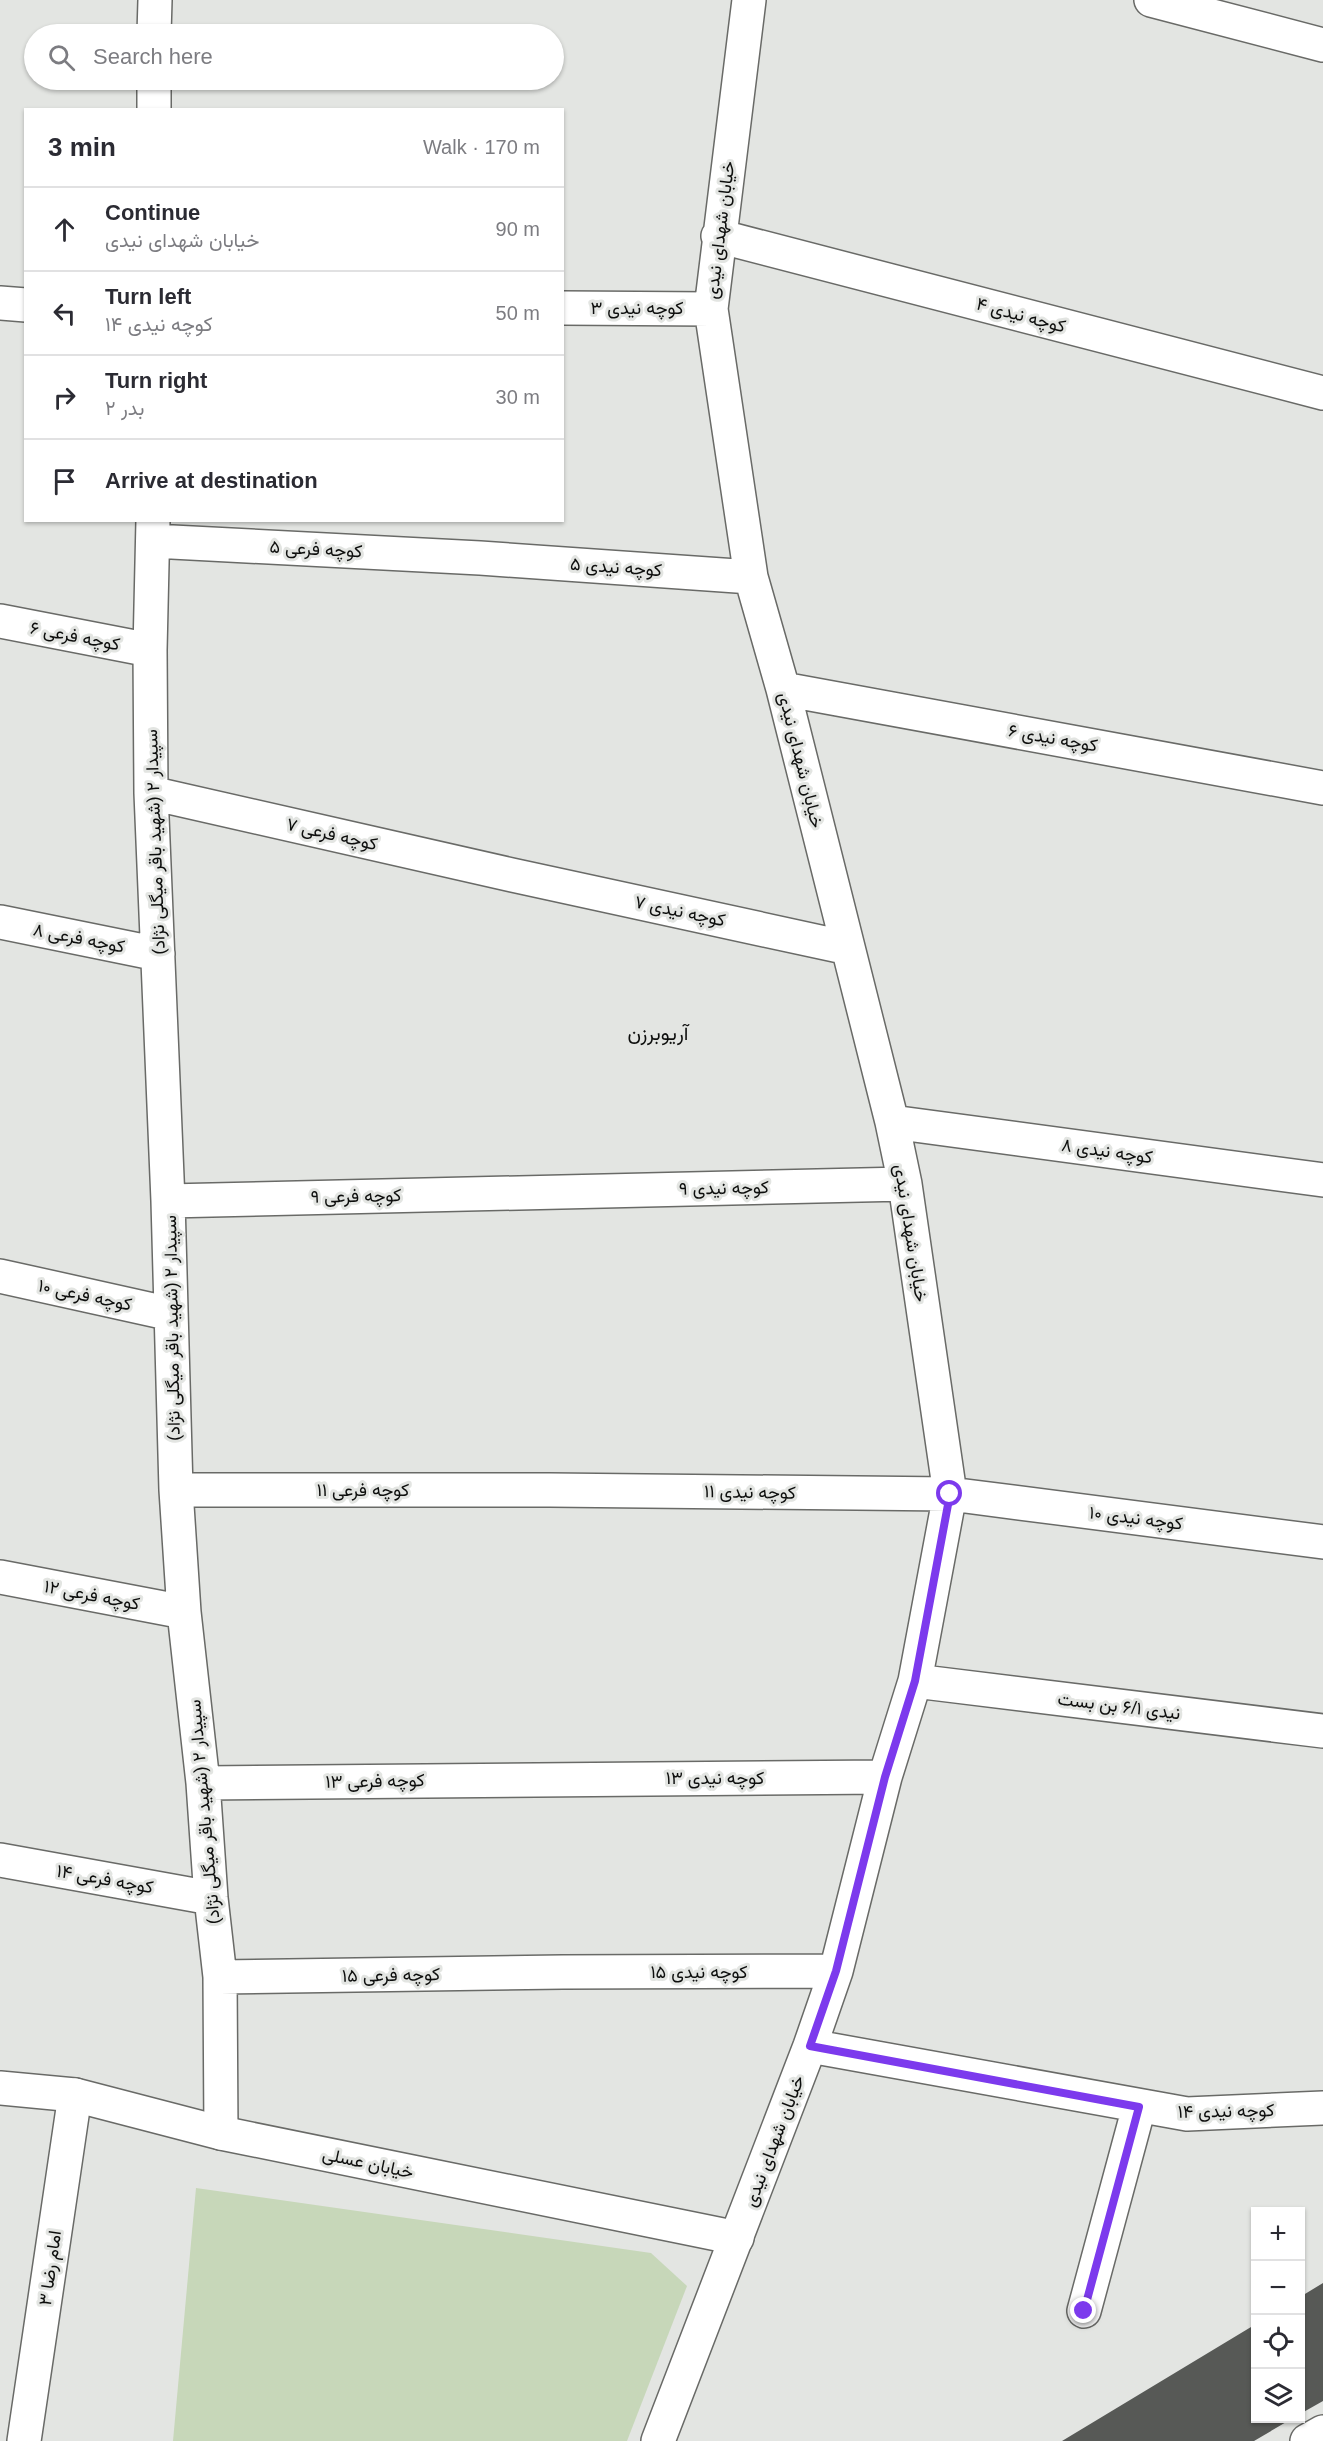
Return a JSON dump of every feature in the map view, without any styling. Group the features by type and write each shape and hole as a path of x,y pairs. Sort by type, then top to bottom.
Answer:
{"street":[{"path":"154,0 154,24"},
{"name":"خیابان شهدای نیدی","path":"658,2441 810,2046 836,1971 885,1777 915,1681 950,1494 905,1184 892,1122 783,688 752,577 711,309 718,236 749,0"},
{"path":"1151,0 1323,45"},
{"path":"154,90 154,108"},
{"name":"کوچه نیدی ۴","path":"718,236 1323,393"},
{"path":"0,303 24,305"},
{"name":"کوچه نیدی ۳","path":"564,308 711,309"},
{"name":"کوچه فرعی ۵","path":"153,531 480,558"},
{"name":"سپیدار ۲ (شهید باقر میگلی نژاد)","path":"153,531 150,650 152,793 168,1201 176,1490 184,1612 203,1783 211,1898 220,1977 221,2133"},
{"name":"کوچه نیدی ۵","path":"480,558 752,577"},
{"name":"کوچه فرعی ۶","path":"0,621 150,650"},
{"name":"کوچه نیدی ۶","path":"783,688 1323,788"},
{"name":"کوچه فرعی ۷","path":"152,793 512,875"},
{"name":"کوچه نیدی ۷","path":"512,875 848,948"},
{"name":"کوچه فرعی ۸","path":"0,922 158,954"},
{"name":"کوچه نیدی ۸","path":"892,1122 1323,1180"},
{"name":"کوچه نیدی ۹","path":"543,1191 905,1184"},
{"name":"کوچه فرعی ۹","path":"168,1201 543,1191"},
{"name":"کوچه فرعی ۱۰","path":"0,1276 171,1314"},
{"name":"کوچه فرعی ۱۱","path":"176,1490 550,1490"},
{"name":"کوچه نیدی ۱۱","path":"550,1490 950,1494"},
{"name":"کوچه نیدی ۱۰","path":"950,1494 1323,1542"},
{"name":"کوچه فرعی ۱۲","path":"0,1577 184,1612"},
{"name":"نیدی ۶/۱ بن بست","path":"915,1681 1323,1731"},
{"name":"کوچه نیدی ۱۳","path":"546,1779 885,1777"},
{"name":"کوچه فرعی ۱۳","path":"203,1783 546,1779"},
{"name":"کوچه فرعی ۱۴","path":"0,1860 211,1898"},
{"name":"کوچه نیدی ۱۵","path":"563,1972 836,1971"},
{"name":"کوچه فرعی ۱۵","path":"220,1977 563,1972"},
{"name":"کوچه نیدی ۱۴","path":"810,2046 1187,2115 1323,2108"},
{"name":"خیابان عسلی","path":"0,2088 75,2095 221,2133 736,2238"},
{"name":"امام رضا ۳","path":"24,2441 75,2095"},
{"path":"1084,2311 1139,2107"},
{"path":"1307,2441 1323,2432"}],"green space":[{"path":"196,2188 651,2253 687,2286 627,2441 173,2441"}],"building":[{"path":"1323,2283 1323,2401 1305,2411 1305,2315 1305,2294"},
{"path":"1251,2327 1251,2423 1285,2423 1254,2441 1062,2441"}],"district":[{"name":"آریو‌برزن","path":"658,1033"}],"route":[{"path":"950,1494 915,1681 885,1777 836,1971 810,2046 1139,2107 1084,2311"}]}
